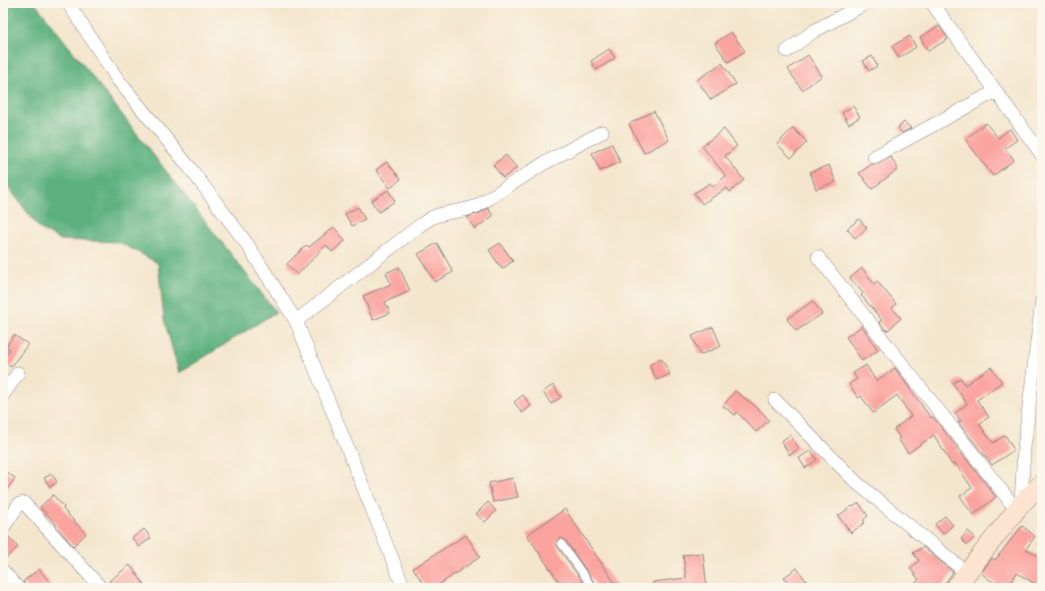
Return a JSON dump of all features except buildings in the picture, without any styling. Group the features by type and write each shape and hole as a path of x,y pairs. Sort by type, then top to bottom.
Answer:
{"street":[{"path":"68,3 118,80 190,168 247,244 296,321 404,588"},
{"path":"787,51 814,31 866,3"},
{"path":"932,3 1042,155"},
{"path":"874,157 996,91"},
{"path":"296,321 419,226 432,218 477,206 543,164 602,132"},
{"path":"818,257 1019,506"},
{"path":"1019,506 1024,448 1042,301"},
{"path":"3,396 18,373"},
{"path":"775,400 857,483 967,573"},
{"path":"955,588 1019,506 1042,483"},
{"path":"3,528 19,504 24,503 101,588"},
{"path":"3,572 18,588"}],"lane":[{"path":"561,543 593,588"}],"green space":[{"path":"3,3 35,3 276,312 179,373 164,319 158,263 119,242 61,240 40,229 3,180"}]}
